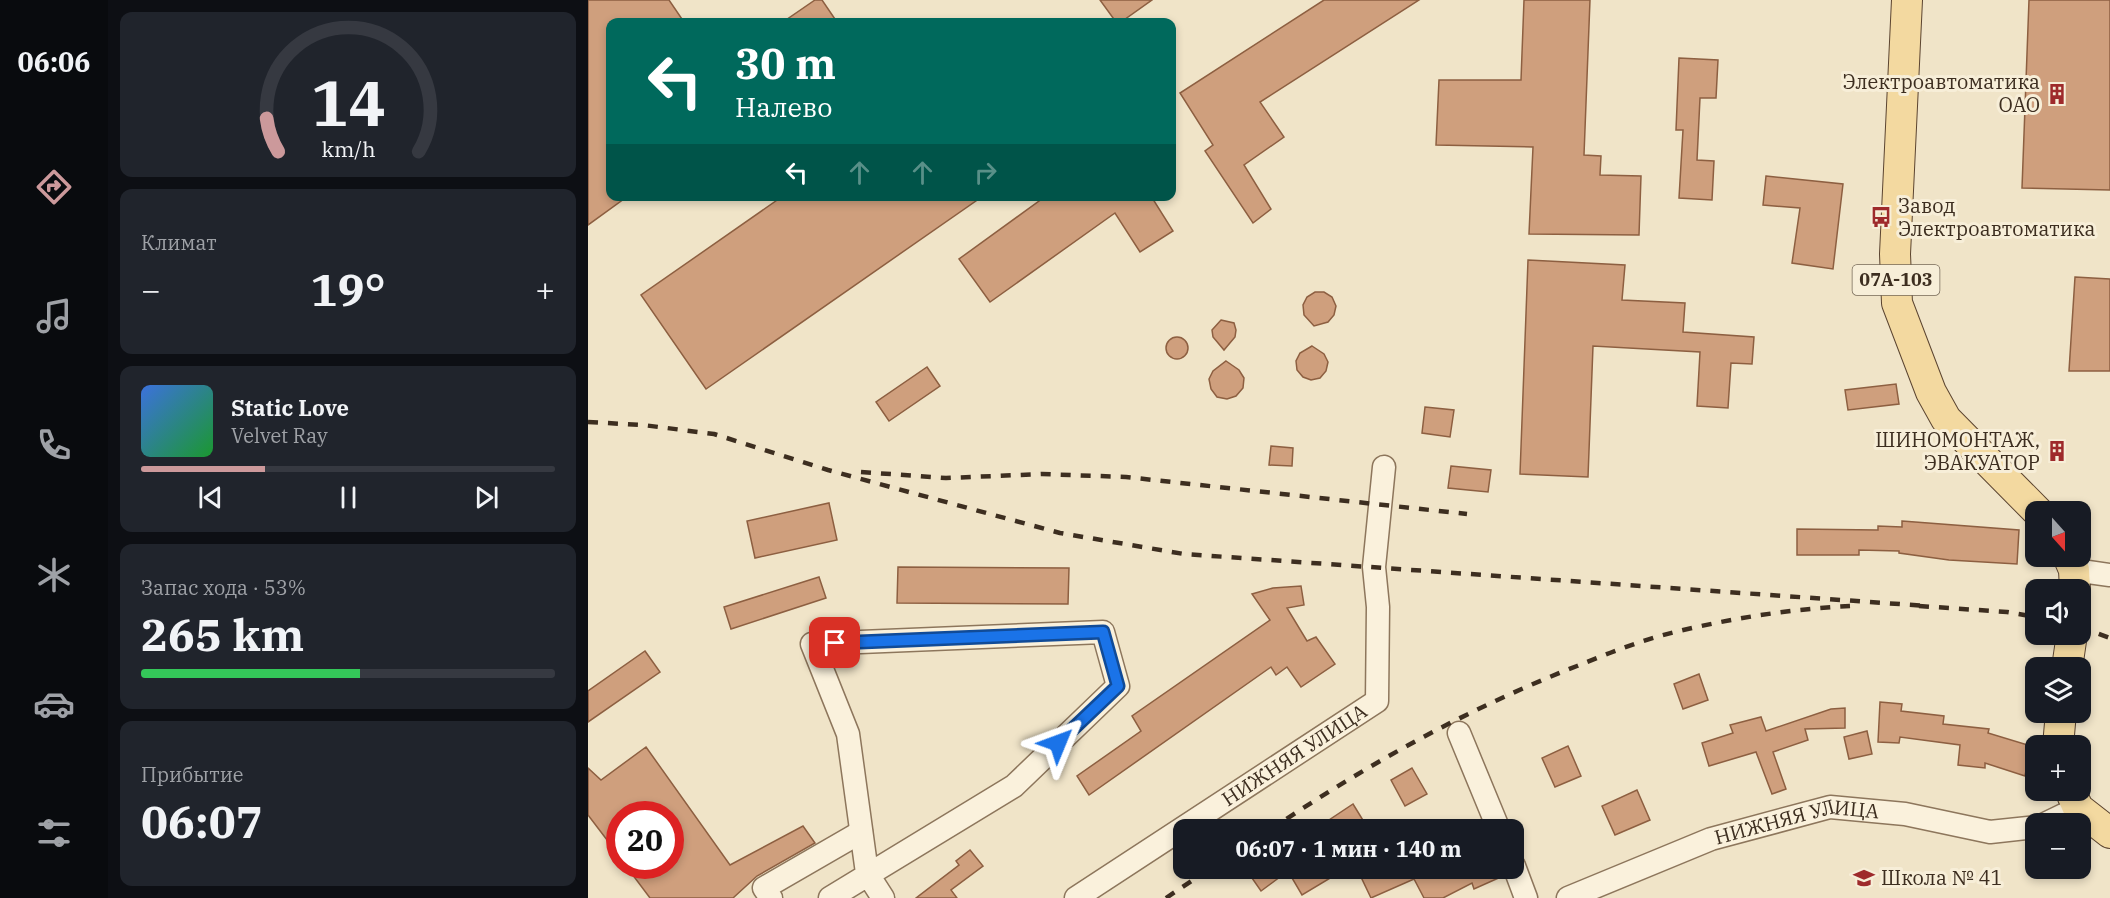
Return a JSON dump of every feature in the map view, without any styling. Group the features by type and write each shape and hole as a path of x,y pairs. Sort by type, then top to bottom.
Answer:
{"main road":[{"name":"07А-103","path":"1907,0 1895,254 1897,303 1931,392 1946,419 2027,501"},
{"path":"2076,801 2110,833"}],"street":[{"name":"НИЖНЯЯ УЛИЦА","path":"1076,898 1377,701 1378,607 1374,567 1384,467"},
{"path":"2072,572 2110,575"},
{"path":"830,898 867,873 1014,786 1118,686 1103,632 812,644 848,734 867,873 883,898"},
{"path":"1459,733 1494,819"},
{"path":"2058,813 2072,801"},
{"name":"НИЖНЯЯ УЛИЦА","path":"1568,898 1711,839 1830,807 1905,814 1990,832 2025,828"},
{"path":"771,898 764,888 861,832"},
{"path":"1519,879 1526,898"}],"building":[{"path":"588,0 669,0 681,18 606,18 606,201 621,201 588,225"},
{"path":"815,0 822,0 834,18 789,18"},
{"path":"1100,0 1152,0 1127,18 1113,18"},
{"path":"1324,0 1419,0 1260,102 1284,137 1244,165 1271,209 1253,223 1205,151 1213,145 1180,93"},
{"path":"1524,0 1590,0 1584,155 1601,156 1600,175 1641,176 1639,235 1529,234 1533,147 1436,145 1439,80 1521,80"},
{"name":"Электроавтоматика ОАО","path":"2029,0 2110,0 2110,190 2022,188"},
{"path":"1679,58 1718,60 1716,98 1700,98 1697,160 1714,161 1712,200 1679,198 1683,130 1676,130"},
{"path":"1766,176 1843,184 1833,269 1792,263 1800,208 1763,205"},
{"path":"776,201 976,201 706,389 641,295"},
{"path":"1039,201 1154,201 1173,231 1140,252 1115,213 990,302 959,259"},
{"path":"1528,260 1625,265 1622,300 1685,303 1683,332 1754,337 1752,364 1731,363 1728,408 1697,406 1700,352 1593,346 1588,477 1520,474"},
{"path":"2075,277 2110,279 2110,371 2069,371"},
{"path":"1315,292 1324,292 1332,297 1336,306 1334,315 1328,322 1314,326 1304,315 1303,305 1307,297"},
{"path":"1221,320 1234,323 1236,330 1235,337 1224,350 1213,337 1212,330"},
{"path":"1177,337 1185,340 1188,348 1185,356 1177,359 1169,356 1166,348 1169,340"},
{"path":"1312,346 1324,354 1328,362 1326,371 1320,378 1311,380 1303,377 1297,370 1296,361 1300,353"},
{"path":"1226,361 1239,370 1244,378 1243,388 1236,396 1227,399 1217,397 1211,389 1209,379 1213,371"},
{"path":"927,367 940,386 889,421 876,402"},
{"path":"1896,384 1899,404 1848,410 1845,390"},
{"path":"1425,407 1454,410 1450,437 1422,433"},
{"path":"1271,446 1293,448 1292,466 1269,465"},
{"path":"1451,466 1491,470 1488,492 1448,488"},
{"path":"829,503 837,540 755,558 747,521"},
{"path":"1902,521 2019,530 2017,564 1949,560 1899,553 1899,551 1859,550 1859,555 1797,555 1797,529 1878,530 1878,526 1902,527"},
{"path":"898,567 1069,568 1068,604 897,603"},
{"path":"819,577 826,598 731,629 724,607"},
{"path":"1301,586 1304,605 1287,608 1307,641 1316,637 1335,664 1301,687 1287,667 1276,675 1271,667 1089,795 1077,776 1141,731 1132,716 1270,620 1252,594 1273,588"},
{"path":"645,651 660,672 588,722 588,691"},
{"path":"1699,674 1708,700 1683,709 1674,684"},
{"path":"1880,702 1902,704 1901,711 1944,716 1943,724 1989,729 1988,733 2025,744 2025,776 1985,763 1985,768 1958,765 1960,745 1900,737 1899,743 1878,742"},
{"path":"1845,708 1845,728 1805,729 1808,740 1773,752 1786,789 1772,794 1756,752 1709,766 1702,743 1733,733 1730,725 1761,717 1766,731 1831,709"},
{"path":"1867,731 1872,754 1849,759 1844,737"},
{"path":"1568,746 1581,776 1555,787 1542,758"},
{"path":"646,747 730,865 803,826 815,843 757,876 733,898 650,898 636,879 684,879 684,801 606,801 606,839 588,815 588,768 601,780"},
{"path":"1412,768 1427,794 1405,806 1391,780"},
{"path":"1637,790 1650,820 1615,835 1602,806"},
{"path":"1353,804 1362,819 1330,819"},
{"path":"970,850 983,866 951,890 957,898 916,898 959,865 956,861"},
{"path":"1253,879 1277,879 1261,891"},
{"path":"1293,879 1329,879 1302,895"},
{"path":"1362,879 1414,879 1371,898"},
{"path":"1414,879 1496,879 1474,889 1472,883 1443,898 1424,898"}],"railway":[{"path":"588,422 643,425 714,434 828,470 1060,533 1184,554 1927,606"},
{"path":"861,472 946,478 1042,474 1126,477 1467,514"},
{"path":"1286,819 1419,739 1497,700 1601,656 1663,635 1719,622 1784,612 1850,606"},
{"path":"1919,606 2025,615"},
{"path":"2091,631 2110,638"},
{"path":"1166,898 1194,879"}],"place":[{"name":"Электроавтоматика ОАО","path":"2057,94"},
{"name":"Завод Электроавтоматика","path":"1881,217"},
{"name":"ШИНОМОНТАЖ, ЭВАКУАТОР","path":"2057,451"},
{"name":"Школа № 41","path":"1864,878"}],"route":[{"path":"835,643 1103,632 1118,686 1058,743"}]}
